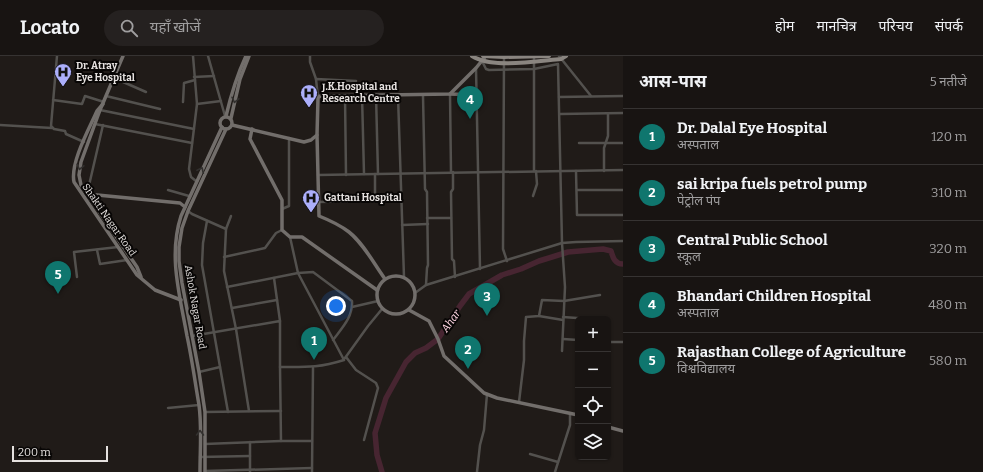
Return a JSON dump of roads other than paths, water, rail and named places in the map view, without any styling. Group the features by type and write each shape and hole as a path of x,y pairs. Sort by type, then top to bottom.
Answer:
{"main road":[{"path":"472,56 504,63 549,56"},
{"path":"484,58 504,57 534,59 560,58 566,56"}],"street":[{"path":"52,128 50,123 57,56"},
{"name":"Shakti Nagar Road","path":"123,56 100,110 79,172 80,183 129,259"},
{"path":"193,56 197,104 190,173 191,177 196,181"},
{"path":"208,56 226,116 231,118"},
{"path":"224,128 220,121 226,116 240,68 248,56"},
{"path":"232,125 231,118 240,79 248,56"},
{"path":"310,56 310,62 316,79 318,98 317,135 319,216 349,232 361,245 385,279"},
{"path":"504,57 503,249 507,261"},
{"path":"455,277 454,261 452,259 451,192 453,189 450,94 484,58"},
{"path":"484,58 486,69 534,70 558,64 562,243 565,287 562,351"},
{"path":"560,58 592,96"},
{"path":"533,196 537,184 535,171 534,59"},
{"path":"476,68 480,270"},
{"path":"183,102 184,83 195,79 214,76"},
{"path":"114,78 146,92"},
{"path":"316,79 356,81"},
{"path":"318,98 323,96 362,95 476,95"},
{"path":"362,95 364,174"},
{"path":"318,202 375,201 376,95"},
{"path":"53,100 82,104 85,96 103,103"},
{"path":"106,96 160,109"},
{"path":"345,96 346,174"},
{"path":"398,96 404,277"},
{"path":"424,96 424,173 425,189 427,192 428,224 428,266 426,285"},
{"path":"559,97 623,96"},
{"path":"197,104 221,101"},
{"name":"Shakti Nagar Road","path":"103,103 98,109 74,167 73,174 75,184 118,247 137,267 141,277 155,290 185,301"},
{"path":"100,110 194,129"},
{"path":"560,114 623,113"},
{"path":"604,171 604,148 608,136 608,114"},
{"path":"95,124 192,143"},
{"path":"0,125 52,128 65,131 66,134 84,142"},
{"path":"88,196 103,125"},
{"path":"224,128 229,128 232,125 304,142 311,140 317,135"},
{"path":"200,472 198,405 188,337 175,270 174,253 178,225 189,196 224,128"},
{"name":"Ashok Nagar Road","path":"205,471 205,412 180,271 179,254 181,233 188,211 224,128"},
{"path":"252,130 250,139 282,200 282,230 290,237 298,273 333,340 345,359 356,370 376,383 378,388 364,440"},
{"path":"282,209 289,206 289,138"},
{"path":"579,143 623,143"},
{"path":"318,175 623,170"},
{"path":"576,171 577,215 623,215"},
{"path":"168,190 189,196"},
{"path":"577,190 623,190"},
{"path":"84,198 98,195 180,203 192,214 226,229"},
{"path":"231,216 226,229 224,271 236,328 249,411"},
{"path":"427,218 451,218"},
{"path":"207,221 203,244 202,265 228,412"},
{"path":"402,225 428,224"},
{"path":"224,257 265,248 276,233 282,230"},
{"path":"290,237 302,237 377,290"},
{"path":"415,293 426,285 480,270 562,243 623,242"},
{"path":"77,278 74,252 118,247"},
{"path":"97,250 100,264 129,259"},
{"path":"227,287 298,273 313,272 352,300 352,309 346,322 333,340"},
{"path":"397,276 404,277 411,283 415,293 415,300 409,310 396,315 390,314 382,309 378,301 377,290 379,285 385,279 397,276"},
{"path":"274,278 280,321 281,441"},
{"path":"539,316 542,300 564,301 600,295"},
{"path":"232,308 277,300"},
{"path":"352,307 378,301"},
{"path":"280,367 313,368 327,366 345,359 382,309"},
{"path":"409,310 430,321 444,356 484,393 575,414"},
{"path":"519,402 524,360 526,317 539,316 575,318"},
{"path":"192,336 280,321"},
{"path":"563,338 575,340"},
{"path":"611,342 623,342"},
{"path":"199,372 220,367"},
{"path":"312,472 313,368"},
{"path":"477,472 480,445 484,430 487,394"},
{"path":"168,408 198,405"},
{"path":"205,412 280,411"},
{"path":"555,472 570,425 570,413"},
{"path":"611,428 623,431"},
{"path":"205,444 312,441"},
{"path":"250,442 250,471"},
{"path":"530,454 558,462"},
{"path":"200,457 250,456"},
{"path":"205,471 250,471 312,468"}],"waterway":[{"name":"Ahar","path":"382,472 377,455 375,433 386,398 406,362 415,353 426,348 438,339 469,294 502,275 568,252 603,249 611,251 616,262 623,264"}],"place":[{"name":"Dr. Atray Eye Hospital","path":"63,87"},
{"name":"J.K.Hospital and Research Centre","path":"309,108"},
{"name":"Bhandari Children Hospital","path":"470,119"},
{"name":"Gattani Hospital","path":"311,213"},
{"name":"Rajasthan College of Agriculture","path":"58,294"},
{"name":"Central Public School","path":"487,316"},
{"name":"Dr. Dalal Eye Hospital","path":"314,360"},
{"name":"sai kripa fuels petrol pump","path":"468,369"}]}
